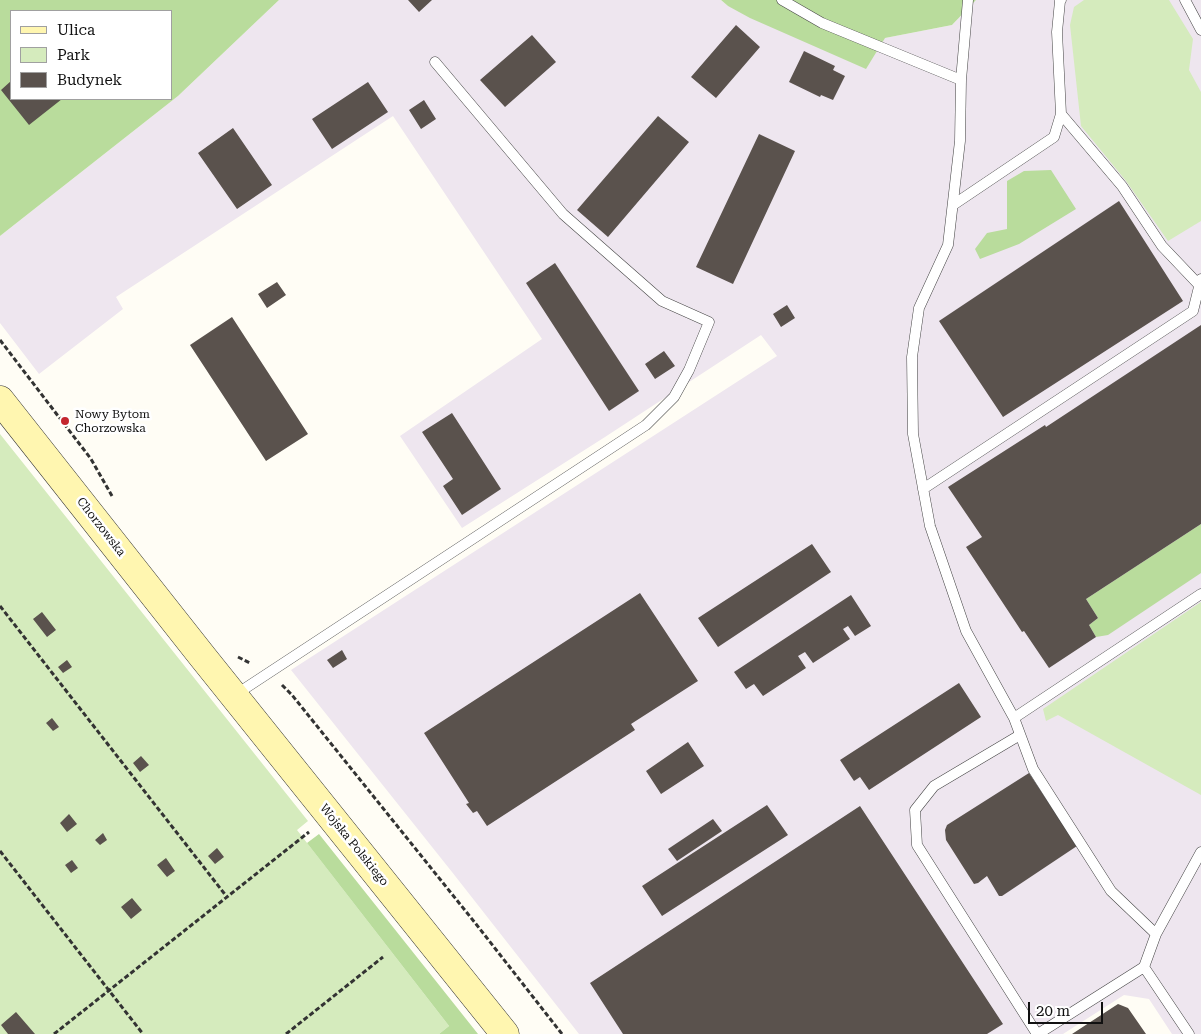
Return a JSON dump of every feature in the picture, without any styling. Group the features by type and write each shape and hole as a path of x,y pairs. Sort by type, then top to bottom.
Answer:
{"street":[{"name":"Chorzowska","path":"0,400 202,656"},
{"name":"Wojska Polskiego","path":"202,656 505,1034"}],"lane":[{"path":"782,0 822,24 961,80"},
{"path":"968,0 961,80 960,141 948,245 920,308 912,358 913,434 930,526 966,631 1014,718 1033,769 1110,891 1156,934"},
{"path":"952,205 1054,136 1061,114 1057,32 1061,0"},
{"path":"1185,0 1201,30"},
{"path":"234,696 646,425 674,397 689,370 709,322 662,300 563,214 435,62"},
{"path":"923,489 1193,311 1200,283 1162,246 1122,186 1061,114"},
{"path":"1014,718 1201,594"},
{"path":"1020,735 934,786 915,810 917,844 1037,1034 1144,967 1156,934 1201,852"},
{"path":"1144,967 1189,1034"}],"path":[{"path":"0,340 91,459 114,500"},
{"path":"0,606 227,897"},
{"path":"235,655 260,668 292,695 562,1034"},
{"path":"54,1034 310,831"},
{"path":"0,851 143,1034"},
{"path":"286,1034 383,957"}],"shaded area":[{"path":"279,0 721,0 728,6 885,38 952,25 976,0 1201,0 1201,1034 1172,1034 1149,999 1124,995 1063,1034 579,1034 291,670 777,356 761,335 462,528 400,436 542,339 393,116 116,297 123,309 39,374 0,323 0,236 178,96"}],"green space":[{"path":"0,0 279,0 178,96 0,236"},
{"path":"721,0 976,0 952,25 885,38 866,69 750,18"},
{"path":"1084,0 1169,0 1193,39 1189,70 1201,92 1201,221 1168,241 1126,181 1081,126 1070,25 1074,7"},
{"path":"1051,170 1076,209 1019,244 980,259 975,249 987,233 1007,229 1007,181 1024,171"},
{"path":"0,434 308,821 297,830 449,1026 439,1034 0,1034"},
{"path":"1201,524 1201,573 1108,635 1096,637 1089,625 1098,618 1086,599"},
{"path":"1201,602 1201,795 1058,715 1046,721 1043,709"},
{"path":"319,834 478,1034 439,1034 449,1026 307,843"}],"building":[{"path":"408,0 432,0 419,12"},
{"path":"736,25 760,47 716,98 691,77"},
{"path":"532,35 556,62 505,107 480,80"},
{"path":"804,51 835,66 833,70 845,76 833,100 821,95 820,97 789,82"},
{"path":"10,82 10,100 61,100 29,125 1,90"},
{"path":"368,82 388,112 332,149 312,119"},
{"path":"424,100 436,119 421,129 409,110"},
{"path":"658,116 689,142 608,237 577,210"},
{"path":"233,128 272,185 237,209 198,153"},
{"path":"759,134 795,151 733,284 696,267"},
{"path":"1119,201 1183,301 1003,417 939,321"},
{"path":"555,263 639,391 609,411 526,283"},
{"path":"277,282 286,295 267,308 258,294"},
{"path":"787,305 795,318 781,327 773,314"},
{"path":"232,317 308,434 266,461 190,345"},
{"path":"1201,325 1201,524 1086,599 1098,618 1089,625 1096,637 1049,668 1024,631 1022,632 966,547 982,537 948,487 1045,425 1046,427"},
{"path":"664,351 675,366 655,379 645,364"},
{"path":"452,413 501,489 462,515 443,486 453,479 422,432"},
{"path":"812,544 831,572 718,647 698,618"},
{"path":"640,593 698,681 631,724 635,730 487,826 477,811 473,813 466,804 469,803 424,733"},
{"path":"851,595 871,626 855,636 848,626 843,629 850,639 813,663 805,652 798,656 806,668 763,696 754,684 746,689 734,672"},
{"path":"42,612 56,630 47,637 33,619"},
{"path":"342,650 347,659 333,668 327,660"},
{"path":"67,660 72,667 63,673 58,667"},
{"path":"959,683 981,717 869,790 860,777 854,781 840,760"},
{"path":"52,718 59,727 53,731 46,723"},
{"path":"688,742 704,766 661,794 646,771"},
{"path":"141,756 149,765 140,772 133,763"},
{"path":"1029,773 1077,846 1002,896 999,896 987,876 974,884 946,840 945,830 947,825"},
{"path":"767,805 788,835 662,916 642,886"},
{"path":"860,806 1003,1024 987,1034 623,1034 590,983"},
{"path":"69,814 77,824 67,832 60,823"},
{"path":"713,819 722,831 677,861 668,849"},
{"path":"103,833 107,840 100,845 95,840"},
{"path":"217,848 224,857 215,864 208,856"},
{"path":"166,858 175,871 167,877 157,865"},
{"path":"72,860 78,868 71,873 65,865"},
{"path":"132,898 142,910 131,919 121,907"},
{"path":"1118,1004 1128,1008 1146,1034 1072,1034"},
{"path":"16,1012 35,1034 8,1034 1,1025"}],"place":[{"name":"Nowy Bytom Chorzowska","path":"65,421"}]}
